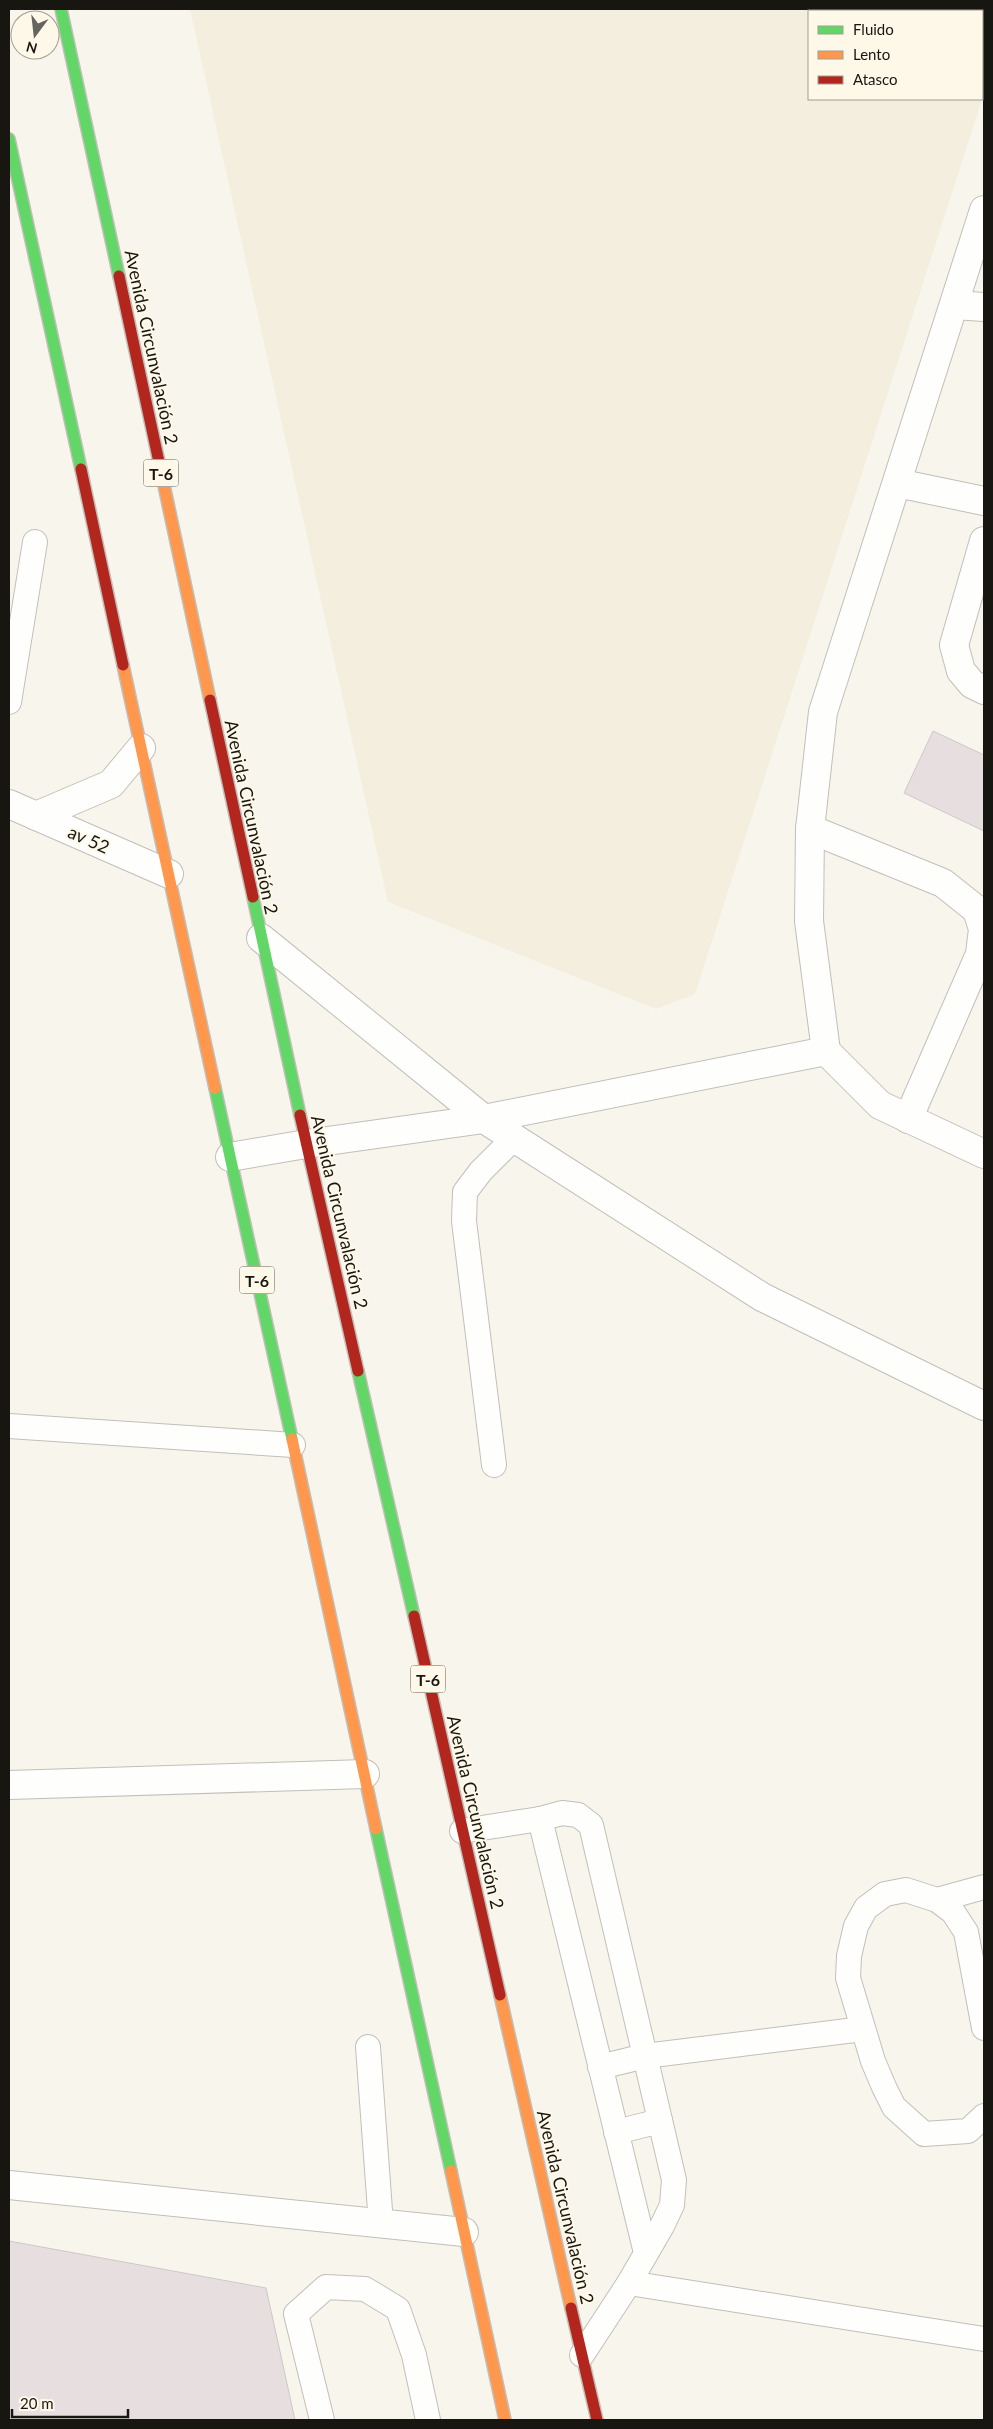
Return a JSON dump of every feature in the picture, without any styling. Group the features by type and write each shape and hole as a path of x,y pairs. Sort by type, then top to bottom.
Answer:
{"highway":[{"name":"Avenida Circunvalación 2","path":"61,9 306,1144 597,2420"},
{"name":"T-6","path":"9,139 505,2420"}],"street":[{"path":"984,210 823,712 810,828 809,921 826,1051 880,1105 984,1154"},
{"path":"954,305 984,307"},
{"path":"897,483 984,500"},
{"path":"984,541 978,587 954,645 961,671 972,684 984,690"},
{"path":"36,816 111,784 141,748"},
{"name":"av 52","path":"9,804 169,874"},
{"path":"810,828 943,883 977,910 983,929 980,954 908,1118"},
{"path":"261,938 484,1118 514,1138 762,1296 984,1406"},
{"path":"230,1157 484,1118 826,1051"},
{"path":"9,1785 364,1774"},
{"path":"9,2185 464,2232"}],"lane":[{"path":"9,702 35,542"},
{"path":"494,1465 464,1221 465,1192 481,1171 514,1138"},
{"path":"9,1426 293,1445"},
{"path":"462,1831 540,1819 562,1813 578,1815 592,1825 674,2180 672,2205 629,2283 582,2355"},
{"path":"540,1819 646,2253"},
{"path":"937,1900 984,1887"},
{"path":"984,2028 966,1932 953,1912 937,1900 906,1890 885,1894 866,1908 856,1926 849,1956 848,1978 873,2061 894,2107 924,2134 968,2131 984,2116"},
{"path":"600,2067 645,2056 863,2029"},
{"path":"368,2047 381,2224"},
{"path":"616,2132 660,2121"},
{"path":"629,2283 984,2339"},
{"path":"322,2420 296,2314 326,2287 364,2289 398,2308 414,2355 428,2420"}],"shaded area":[{"path":"190,9 984,9 983,96 983,10 808,10 808,100 982,100 695,994 656,1009 388,902"}],"building":[{"path":"933,731 984,755 984,831 904,793"},
{"path":"9,2241 266,2288 295,2420 9,2420"}],"traffic: fast":[{"path":"61,9 119,276"},
{"path":"9,139 81,469"},
{"path":"253,897 300,1115"},
{"path":"215,1088 292,1439"},
{"path":"358,1371 414,1616"},
{"path":"376,1829 451,2171"}],"traffic: slow":[{"path":"159,462 210,700"},
{"path":"123,665 215,1088"},
{"path":"292,1439 376,1829"},
{"path":"500,1995 571,2308"},
{"path":"451,2171 505,2420"}],"traffic: jam":[{"path":"119,276 159,462"},
{"path":"81,469 123,665"},
{"path":"210,700 253,897"},
{"path":"300,1115 358,1371"},
{"path":"414,1616 500,1995"},
{"path":"571,2308 597,2420"}]}
